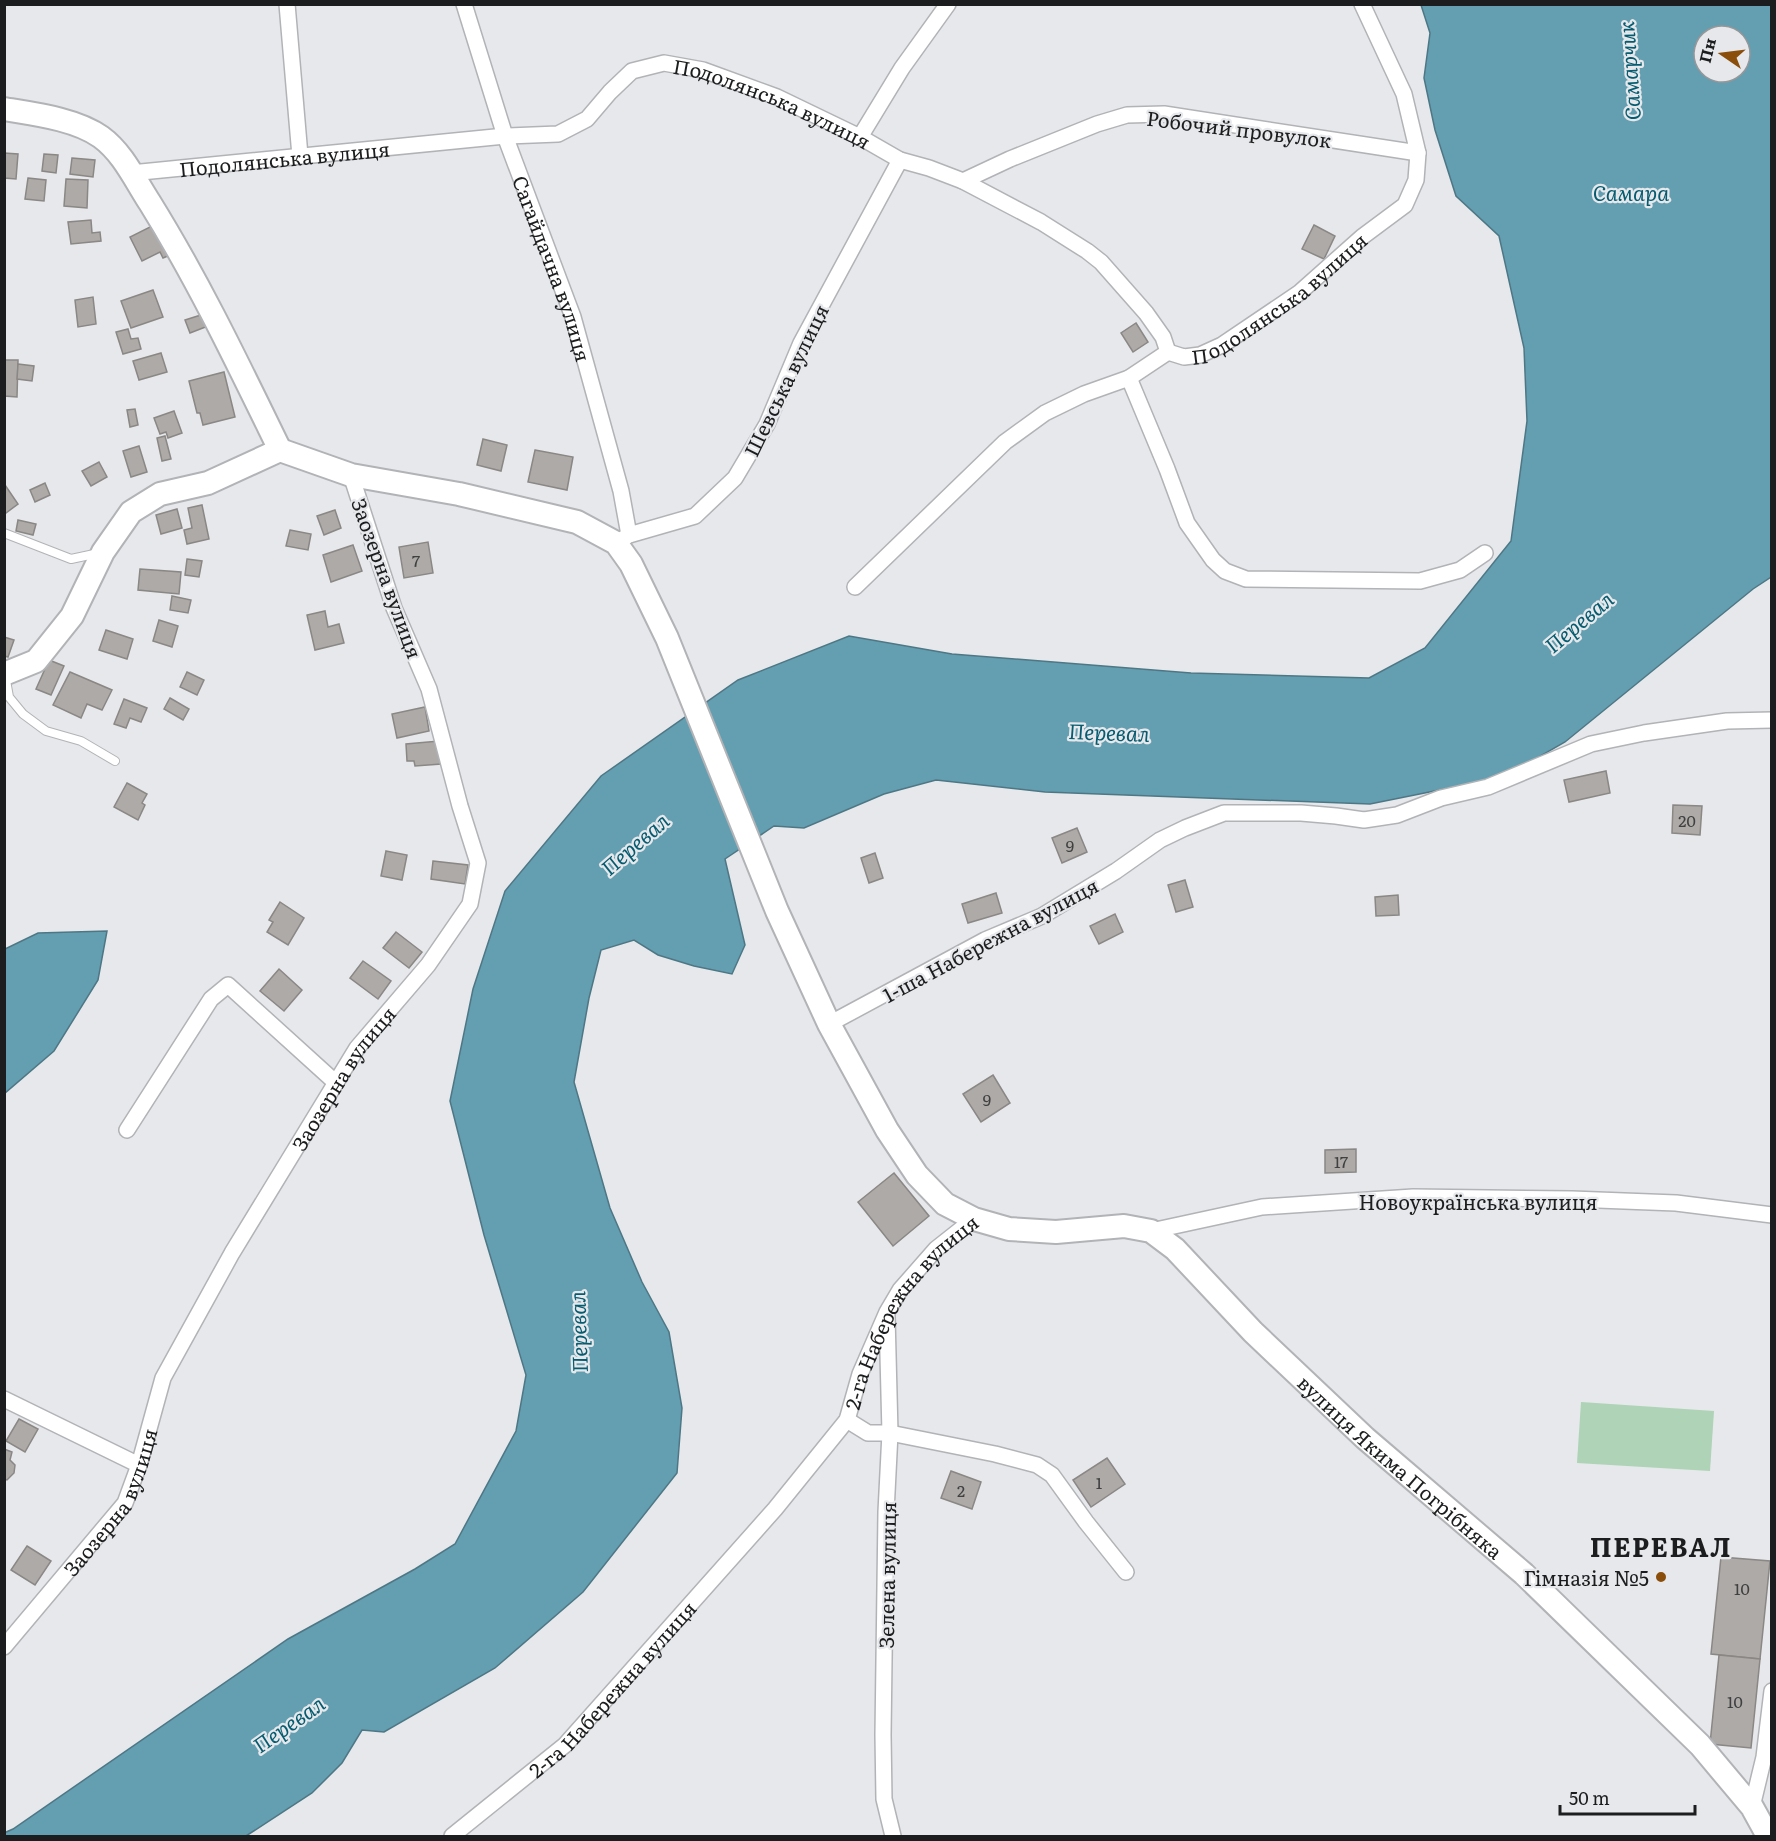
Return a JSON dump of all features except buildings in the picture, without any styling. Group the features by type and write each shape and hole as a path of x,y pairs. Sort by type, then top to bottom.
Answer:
{"street":[{"path":"287,4 300,156"},
{"name":"Сагайдачна вулиця","path":"464,4 505,136 573,317 621,491 622,539 631,564 667,638 777,912"},
{"path":"860,137 902,68 948,4"},
{"name":"Подолянська вулиця","path":"131,173 505,136 558,134 587,119 632,71 664,63 703,70 777,97 860,137 900,160 963,181 1041,222 1101,262 1146,313 1163,337 1168,352 1184,357 1200,355 1222,345 1299,293 1362,237 1405,205 1416,180 1418,153 1404,94 1362,4"},
{"path":"4,109 71,123 99,136 116,150 168,231 213,314 280,450 208,483 160,494 131,512 104,552 72,616 36,661 5,674"},
{"name":"Робочий провулок","path":"963,181 1058,139 1126,115 1164,114 1418,153"},
{"name":"Шевська вулиця","path":"622,539 695,516 735,478 767,424 801,343 900,160"},
{"path":"855,587 1005,442 1045,412 1084,394 1129,378 1168,352"},
{"path":"1129,378 1187,523 1213,560 1225,571 1246,579 1420,581 1460,570 1485,553"},
{"name":"Сагайдачна вулиця","path":"280,450 351,475 459,494 577,522 622,539"},
{"name":"Заозерна вулиця","path":"4,1647 125,1503 139,1465 164,1378 232,1253 357,1048 428,965 470,904 478,863 460,806 429,689 394,608 351,475"},
{"name":"1-ша Набережна вулиця","path":"829,1024 985,940 1042,916 1116,871 1160,840 1224,813 1301,813 1364,820 1397,815 1441,798 1488,787 1591,744 1644,733 1727,721 1772,720"},
{"name":"2-га Набережна вулиця","path":"452,1836 566,1745 775,1509 847,1420 860,1374 887,1312 900,1290 936,1249 974,1219 945,1204 918,1175 887,1130 829,1024 777,912"},
{"path":"127,1130 211,999 228,985 335,1082"},
{"name":"Новоукраїнська вулиця","path":"1151,1231 1262,1207 1413,1197 1676,1203 1772,1215"},
{"path":"974,1219 1009,1229 1056,1232 1124,1226 1151,1231"},
{"name":"вулиця Якима Погрібняка","path":"1151,1231 1176,1249 1253,1332 1365,1438 1524,1574 1700,1745 1752,1807 1768,1836"},
{"name":"Зелена вулиця","path":"887,1312 890,1432 886,1512 883,1735 884,1799 893,1836"},
{"path":"4,1399 139,1465"},
{"path":"847,1420 868,1432 890,1432 1037,1465 1052,1475 1126,1572"},
{"path":"1752,1807 1764,1757 1772,1691"}],"lane":[{"path":"4,533 71,559 104,552"},
{"path":"5,674 9,697 23,714 46,731 81,741 115,761"}],"green space":[{"path":"1581,1402 1714,1411 1710,1471 1577,1463"}],"water":[{"name":"Самара","path":"1421,5 1771,5 1771,577 1753,589 1565,742 1504,777 1370,804 1045,792 936,780 884,794 804,828 774,826 725,859 745,945 732,974 658,955 634,940 601,950 589,998 574,1082 610,1208 642,1282 669,1332 682,1408 677,1473 583,1592 495,1668 384,1732 362,1730 342,1763 312,1793 246,1836 5,1836 4,1833 288,1639 415,1569 455,1544 516,1431 526,1375 484,1235 450,1101 473,989 505,891 601,776 738,680 849,636 952,654 1191,673 1369,678 1425,648 1511,541 1527,421 1524,348 1499,236 1456,196 1435,130 1424,78 1430,33"},
{"path":"107,931 98,980 54,1051 5,1093 5,949 38,933"}],"place":[{"name":"Гімназія №5","path":"1661,1577"}],"district":[{"name":"ПЕРЕВАЛ","path":"1661,1545"}],"water label":[{"name":"Самарчик","path":"1628,71"},
{"name":"Перевал","path":"1578,621"},
{"name":"Перевал","path":"1109,731"},
{"name":"Перевал","path":"634,843"},
{"name":"Перевал","path":"577,1332"},
{"name":"Перевал","path":"288,1723"}]}
